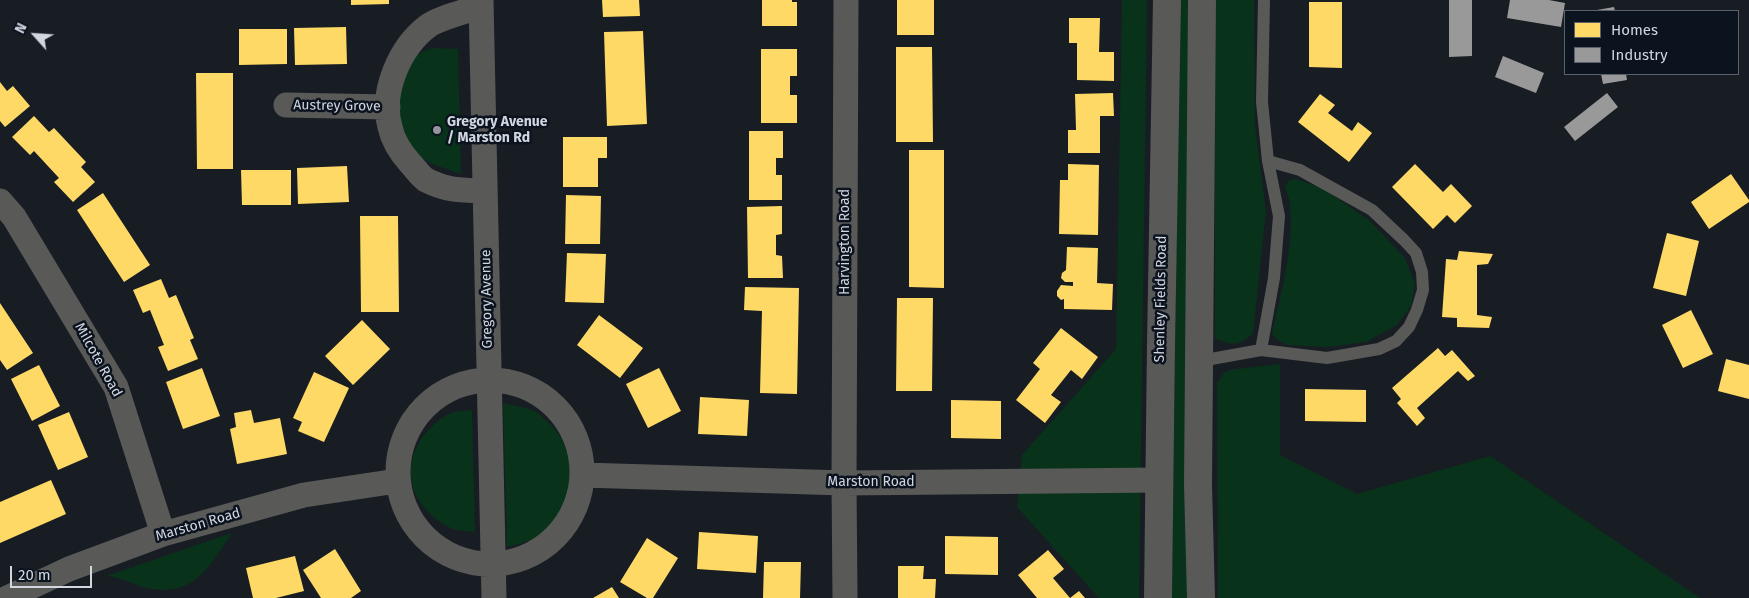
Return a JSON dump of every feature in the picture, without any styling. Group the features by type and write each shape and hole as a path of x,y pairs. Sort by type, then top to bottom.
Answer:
{"street":[{"name":"Harvington Road","path":"845,598 846,0"},
{"name":"Shenley Fields Road","path":"1158,598 1167,0"},
{"path":"1201,598 1198,485 1202,0"},
{"name":"Austrey Grove","path":"481,3 430,24 413,38 400,60 390,85 388,107 389,127 400,152 424,179 451,190 485,191"},
{"name":"Gregory Avenue","path":"481,3 494,598"},
{"name":"Austrey Grove","path":"286,105 388,107"},
{"name":"Milcote Road","path":"0,201 14,217 116,387 162,534"},
{"path":"489,379 518,383 544,397 566,418 579,445 582,475 578,502 565,526 552,540 546,546 521,560 494,565 466,562 440,551 419,532 404,508 397,481 398,459 404,438 414,419 428,402 447,390 467,382 489,379"},
{"name":"Marston Road","path":"582,475 844,483 1160,480"},
{"name":"Marston Road","path":"7,598 69,569 162,534 304,495 397,481"}],"lane":[{"path":"1262,350 1274,278 1279,216 1268,161 1262,102 1264,0"},
{"path":"1200,361 1262,350 1327,358 1379,349 1396,341 1409,327 1417,310 1422,290 1422,272 1416,253 1404,240 1372,210 1300,170 1268,161"}],"green space":[{"path":"1122,0 1147,0 1139,598 1099,598 1017,507 1022,455 1116,349"},
{"path":"1179,0 1192,0 1188,598 1172,598"},
{"path":"1215,0 1254,0 1255,126 1266,211 1253,334 1235,344 1215,338"},
{"path":"432,48 458,49 461,174 432,164 410,150 398,129 402,69 414,56"},
{"path":"1296,179 1322,188 1369,220 1405,258 1415,284 1411,306 1397,325 1366,342 1328,347 1287,345 1279,341 1272,334 1286,271 1290,238 1290,204 1285,187 1289,180"},
{"path":"1280,364 1280,455 1357,494 1490,456 1700,598 1218,598 1217,383 1224,373 1229,370"},
{"path":"503,403 532,410 548,422 558,433 565,445 571,471 567,498 562,511 550,528 526,542 507,547"},
{"path":"472,410 475,532 453,529 431,515 415,494 411,477 411,468 416,449 433,425 449,414"},
{"path":"232,533 207,568 188,584 163,590 146,588 122,579 106,576"}],"building: Homes":[{"path":"351,0 389,0 389,4 351,5"},
{"path":"602,0 639,0 640,16 603,17"},
{"path":"762,0 792,0 792,2 797,2 797,26 762,26"},
{"path":"897,0 934,0 934,35 897,35"},
{"path":"1309,2 1342,2 1342,68 1309,67"},
{"path":"1069,18 1100,18 1099,52 1114,52 1114,81 1077,80 1077,43 1069,43"},
{"path":"346,27 347,64 295,65 294,28"},
{"path":"239,29 287,29 287,64 239,65"},
{"path":"643,31 647,124 607,126 604,32"},
{"path":"896,47 932,47 933,142 896,142"},
{"path":"761,49 797,49 797,76 790,76 790,95 797,95 797,123 761,123"},
{"path":"196,73 233,73 233,169 197,169"},
{"path":"0,82 7,91 13,86 30,106 5,127 0,121"},
{"path":"1113,93 1114,116 1100,116 1100,153 1068,153 1068,130 1076,130 1075,94"},
{"path":"1320,94 1335,105 1328,113 1352,131 1358,122 1372,133 1349,162 1298,122"},
{"path":"34,116 49,132 54,128 86,162 81,167 95,182 73,202 54,182 59,178 34,151 30,155 12,137"},
{"path":"749,131 783,131 783,158 776,158 776,175 782,175 782,200 749,200"},
{"path":"563,137 607,137 607,158 598,158 598,187 563,187"},
{"path":"909,150 944,150 944,288 909,287"},
{"path":"1068,164 1099,165 1098,235 1059,234 1060,180 1068,180"},
{"path":"1415,164 1443,192 1451,184 1472,206 1455,223 1447,215 1433,229 1392,187"},
{"path":"347,166 349,202 298,204 297,168"},
{"path":"241,170 291,170 291,205 242,205"},
{"path":"1731,174 1749,202 1709,229 1691,202"},
{"path":"103,193 150,265 124,282 77,210"},
{"path":"566,195 601,196 600,244 565,244"},
{"path":"782,206 782,234 776,235 776,255 782,256 783,278 748,278 747,207"},
{"path":"360,216 398,216 399,312 361,312"},
{"path":"1667,233 1699,241 1686,296 1653,288"},
{"path":"1067,247 1098,248 1097,283 1113,284 1112,310 1064,309 1064,299 1061,300 1057,296 1057,291 1061,285 1073,286 1073,282 1065,282 1061,278 1062,273 1066,270"},
{"path":"1459,251 1493,254 1488,264 1477,265 1477,315 1492,317 1489,328 1457,327 1457,318 1442,317 1446,259 1457,260"},
{"path":"567,253 606,254 604,303 565,302"},
{"path":"161,279 169,298 176,295 194,338 190,340 198,359 168,371 158,347 164,345 150,310 143,313 133,290"},
{"path":"745,287 799,288 797,394 760,393 762,311 744,310"},
{"path":"897,298 933,298 932,391 896,391"},
{"path":"0,303 33,353 7,370 0,360"},
{"path":"1691,310 1713,354 1683,368 1662,325"},
{"path":"599,315 643,348 620,378 577,345"},
{"path":"362,320 390,349 353,385 325,356"},
{"path":"1061,328 1098,357 1082,379 1071,370 1051,395 1061,402 1045,423 1016,400 1040,369 1033,363"},
{"path":"1438,348 1445,356 1452,350 1475,376 1468,381 1458,371 1417,408 1425,418 1417,426 1397,403 1401,399 1392,388"},
{"path":"1726,359 1749,365 1749,399 1718,391"},
{"path":"39,365 60,406 32,421 11,379"},
{"path":"202,368 220,416 183,429 166,382"},
{"path":"659,368 681,411 648,428 626,384"},
{"path":"314,372 349,388 324,442 298,431 302,422 293,418"},
{"path":"1305,389 1366,390 1366,422 1305,421"},
{"path":"700,397 749,400 747,436 698,434"},
{"path":"951,400 1001,401 1001,439 951,438"},
{"path":"251,410 254,423 280,418 287,454 237,464 230,429 236,427 234,413"},
{"path":"69,412 88,457 58,470 38,425"},
{"path":"51,480 66,514 0,543 0,502"},
{"path":"699,532 758,536 756,573 697,569"},
{"path":"945,536 998,537 998,575 945,574"},
{"path":"647,538 678,558 653,598 647,598 620,582"},
{"path":"335,549 361,591 351,598 321,598 303,570"},
{"path":"1048,550 1064,569 1053,578 1070,598 1037,598 1018,575"},
{"path":"295,556 304,591 276,598 253,598 246,568"},
{"path":"764,562 801,562 800,598 763,598"},
{"path":"898,566 924,566 923,579 936,579 935,598 898,598"},
{"path":"612,587 619,598 593,598"},
{"path":"1079,591 1085,598 1070,598"}],"building: Industry":[{"path":"1449,0 1472,0 1472,56 1449,57"},
{"path":"1510,0 1549,0 1565,3 1561,27 1507,18"},
{"path":"1614,7 1615,10 1597,10"},
{"path":"1503,56 1544,73 1536,93 1495,77"},
{"path":"1601,75 1626,75 1627,80 1603,84"},
{"path":"1607,93 1618,107 1575,141 1564,127"}],"place":[{"name":"Gregory Avenue / Marston Rd","path":"437,130"}]}
